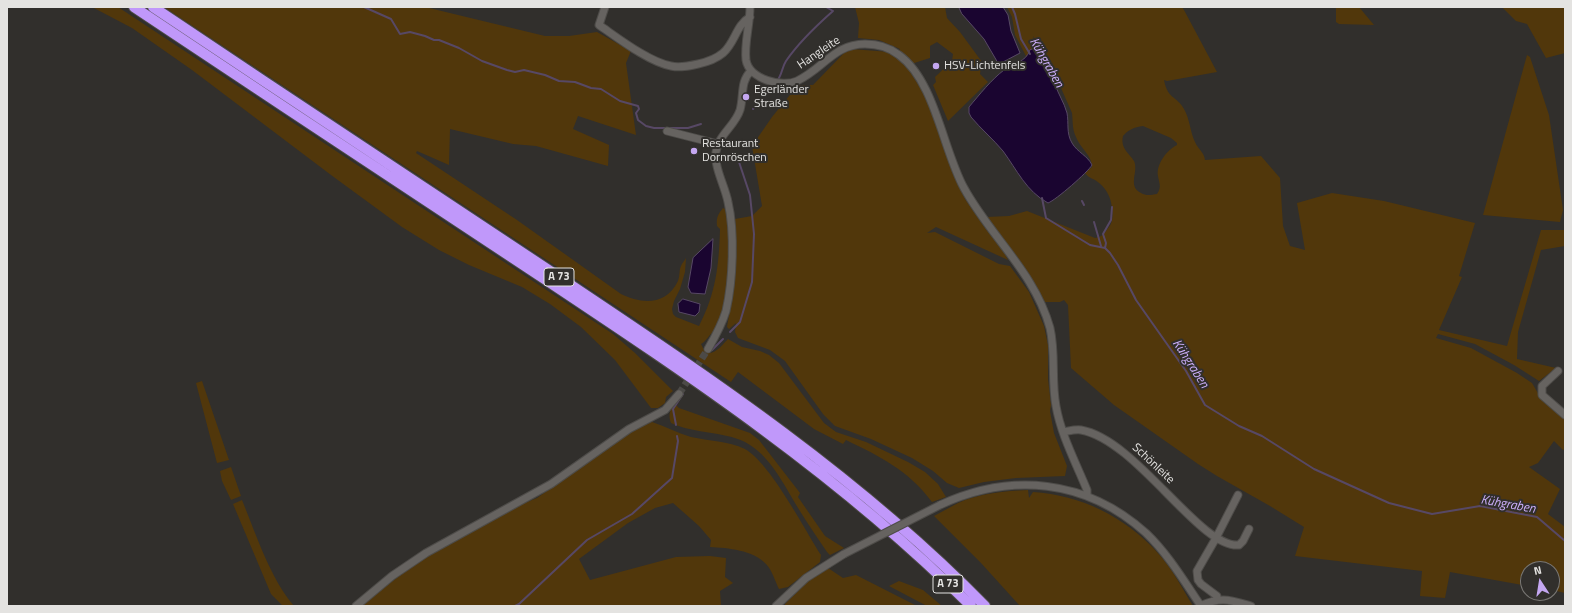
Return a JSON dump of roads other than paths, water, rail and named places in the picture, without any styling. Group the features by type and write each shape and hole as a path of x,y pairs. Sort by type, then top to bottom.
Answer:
{"highway":[{"name":"A 73","path":"134,7 743,414 880,521 971,606"},
{"name":"A 73","path":"153,7 598,303 746,404 796,440 886,514 949,570 986,606"}],"street":[{"path":"605,7 599,25 638,51 653,59 670,66 679,67 710,61 722,53 734,39 743,22 750,17"},
{"path":"708,349 723,321 728,301 731,268 732,232 730,211 717,164 716,151 718,144 738,115 741,105 744,81 751,71 747,63 746,54 750,7"},
{"name":"Hangleite","path":"751,71 758,76 776,82 796,81 803,78 839,50 854,45 872,44 886,48 899,55 912,69 930,99 947,142 954,167 964,188 973,204 1021,267 1034,290 1050,327 1053,348 1055,404 1058,420 1063,432"},
{"path":"667,131 718,144"},
{"path":"1558,371 1542,386 1542,395 1565,415"},
{"path":"356,606 392,576 426,553 551,484 629,429 665,410 679,394"},
{"name":"Schönleite","path":"1063,432 1080,429 1092,433 1115,445 1135,461 1190,516 1216,538 1234,546 1239,545 1243,541 1249,529"},
{"path":"1063,432 1087,490 1087,496"},
{"path":"776,606 806,578 844,554 966,493 1009,485 1049,486 1087,496 1128,519 1146,533 1172,562 1200,606 1215,600 1225,599 1251,606"},
{"path":"1215,600 1217,596 1198,580 1197,571 1238,495"}],"water":[{"path":"959,7 1003,7 1008,15 1011,31 1020,53 998,63 984,39 962,14"},
{"path":"1036,48 1042,53 1048,63 1056,88 1066,109 1070,139 1074,146 1088,159 1092,165 1072,186 1048,203 1040,198 1028,186 1003,151 969,113 969,107 995,78 1008,67 1025,58 1030,50"},
{"path":"713,239 711,268 705,294 691,293 688,287 693,258"},
{"path":"683,299 700,304 699,312 695,316 679,312 678,304"}],"waterway":[{"path":"364,7 391,19 400,34 410,32 434,40 439,40 459,48 482,61 507,70 515,72 524,70 545,75 559,81 575,82 591,88 601,89 620,101 638,106 639,109 636,113 638,120 646,126 654,128 688,128 701,124"},
{"path":"777,81 786,61 796,47 833,11 826,7"},
{"name":"Kühgraben","path":"1012,7 1021,39 1030,54"},
{"path":"753,109 774,84"},
{"path":"730,332 740,322 752,282 754,234 750,195 736,153"},
{"name":"Kühgraben","path":"1042,198 1046,218 1090,245 1105,248 1110,253 1136,300 1186,371 1205,405 1239,426 1262,436 1314,469 1389,503 1432,514 1480,506 1537,517 1565,541"},
{"path":"1082,201 1084,205"},
{"path":"1105,248 1106,243 1103,234 1111,220 1112,207"},
{"path":"1094,222 1101,246"},
{"path":"712,350 723,339"},
{"path":"676,425 673,409 683,394"},
{"path":"515,606 519,604 587,540 632,514 672,478 678,441 677,436"}],"tunnel":[{"path":"679,394 708,349"}],"place":[{"name":"HSV-Lichtenfels","path":"936,66"},
{"name":"Egerländer Straße","path":"746,97"},
{"name":"Restaurant Dornröschen","path":"694,151"}]}
